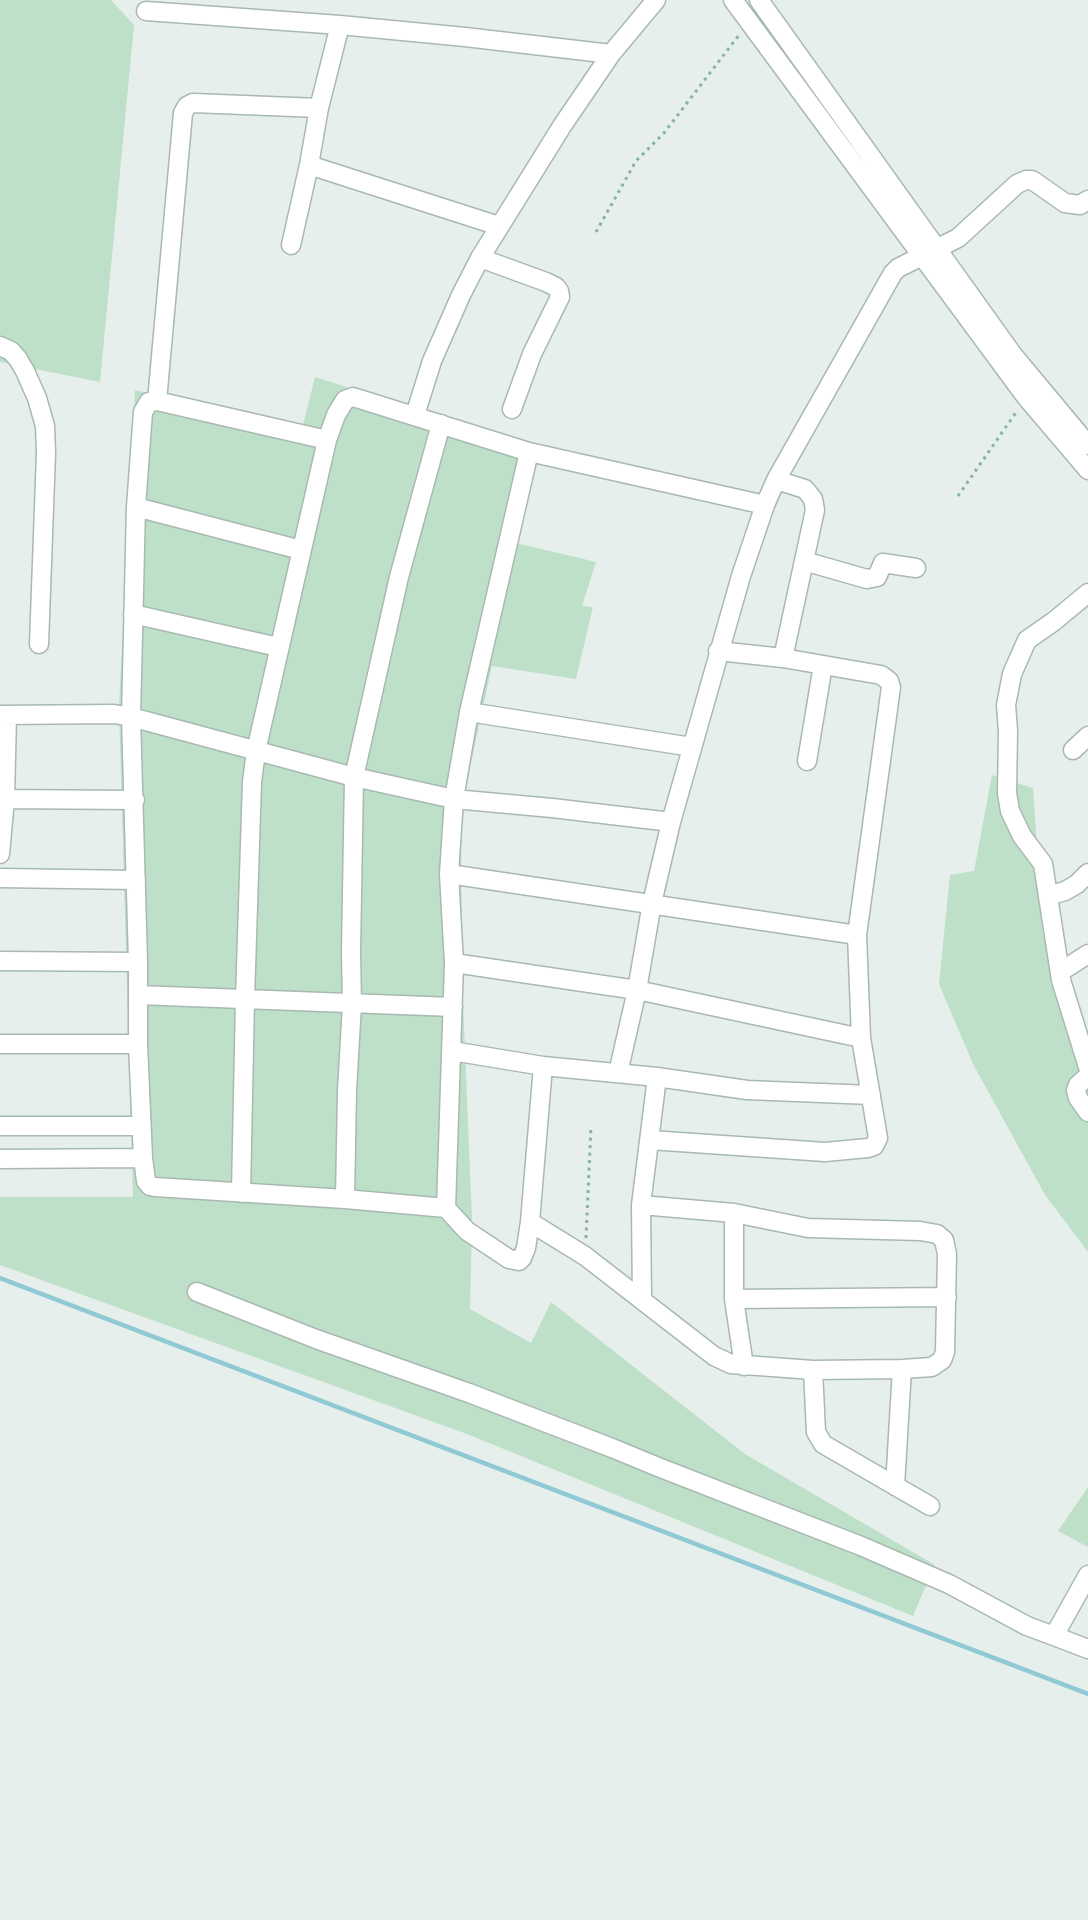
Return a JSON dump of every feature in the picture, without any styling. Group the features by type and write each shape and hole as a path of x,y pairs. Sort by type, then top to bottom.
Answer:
{"street":[{"path":"415,416 432,361 460,295 480,258 562,126 611,54 656,0"},
{"path":"733,0 1026,398 1088,470"},
{"path":"759,0 1013,355 1088,445"},
{"path":"146,11 340,25 611,54"},
{"path":"291,245 319,108 340,25"},
{"path":"157,401 183,113 187,106 193,103 319,108"},
{"path":"309,165 499,226"},
{"path":"618,1073 637,990 652,903 671,822 741,576 776,480 893,273 904,264 958,238 1017,184 1026,180 1032,180 1065,203 1080,205 1088,200"},
{"path":"480,258 546,282 559,291 560,297 532,354 512,409"},
{"path":"0,346 10,351 18,359 25,371 37,398 45,426 39,644"},
{"path":"241,1192 252,782 256,751 327,440 336,415 345,400 349,397 530,452 765,505"},
{"path":"327,440 157,401 149,402 143,412 136,507 131,717 135,800 138,1044 142,1158 146,1181 150,1186 155,1187 446,1208 467,1231 509,1259 517,1261 522,1258 530,1222 543,1066"},
{"path":"345,1199 347,1091 352,1004 354,777 399,577 441,424"},
{"path":"446,1208 454,963 449,874 454,799 469,712 530,452"},
{"path":"776,480 805,489 813,499 815,510 783,658"},
{"path":"136,507 301,550"},
{"path":"804,561 867,579 877,577 883,563 916,568"},
{"path":"1088,593 1027,640 1016,665 1007,696 1007,794 1010,811 1018,829 1043,864 1060,972 1088,1067"},
{"path":"133,614 278,647"},
{"path":"650,1140 825,1152 868,1148 874,1146 878,1138 861,1038 857,935 891,687 889,681 881,675 783,658 718,651"},
{"path":"807,761 823,665"},
{"path":"469,712 692,747"},
{"path":"0,854 4,715 114,714 354,777 454,799 671,822"},
{"path":"1073,750 1088,736"},
{"path":"3,799 135,800"},
{"path":"1048,896 1065,891 1077,884 1088,873"},
{"path":"449,874 857,935"},
{"path":"0,878 136,880"},
{"path":"1060,972 1088,954"},
{"path":"0,961 138,962"},
{"path":"454,963 637,990 861,1038"},
{"path":"138,995 453,1007"},
{"path":"0,1044 138,1044"},
{"path":"452,1051 543,1066 657,1077 747,1090 871,1095"},
{"path":"1088,1076 1076,1090 1078,1098 1088,1112"},
{"path":"642,1300 641,1205 657,1077"},
{"path":"0,1126 141,1126"},
{"path":"0,1159 142,1158"},
{"path":"530,1222 585,1257 714,1356 731,1364 813,1370 902,1369 932,1366 942,1360 945,1352 947,1254 945,1240 937,1234 920,1231 807,1228 735,1213 641,1205"},
{"path":"735,1213 734,1299 744,1366"},
{"path":"198,1292 316,1339 469,1393 861,1546 949,1584 1027,1626 1088,1650"},
{"path":"734,1299 946,1297"},
{"path":"895,1486 902,1369"},
{"path":"813,1370 816,1432 823,1444 930,1506"},
{"path":"1054,1636 1088,1575"}],"path":[{"path":"596,232 636,161 664,133 749,22"},
{"path":"958,496 1026,398"},
{"path":"585,1257 591,1126"}],"green space":[{"path":"0,0 111,0 134,25 100,382 0,362"},
{"path":"315,377 539,447 516,543 596,562 582,606 593,607 576,679 492,666 461,809 462,976 472,1219 470,1309 531,1343 551,1302 745,1454 935,1565 913,1616 467,1434 0,1265 0,1197 133,1197 119,707 135,390 302,429"},
{"path":"992,775 1033,788 1043,934 1072,1050 1088,1091 1088,1252 1045,1195 973,1064 939,984 950,875 974,871"},
{"path":"1088,1487 1088,1547 1058,1531"}],"waterway":[{"path":"0,1278 1088,1694"}]}
